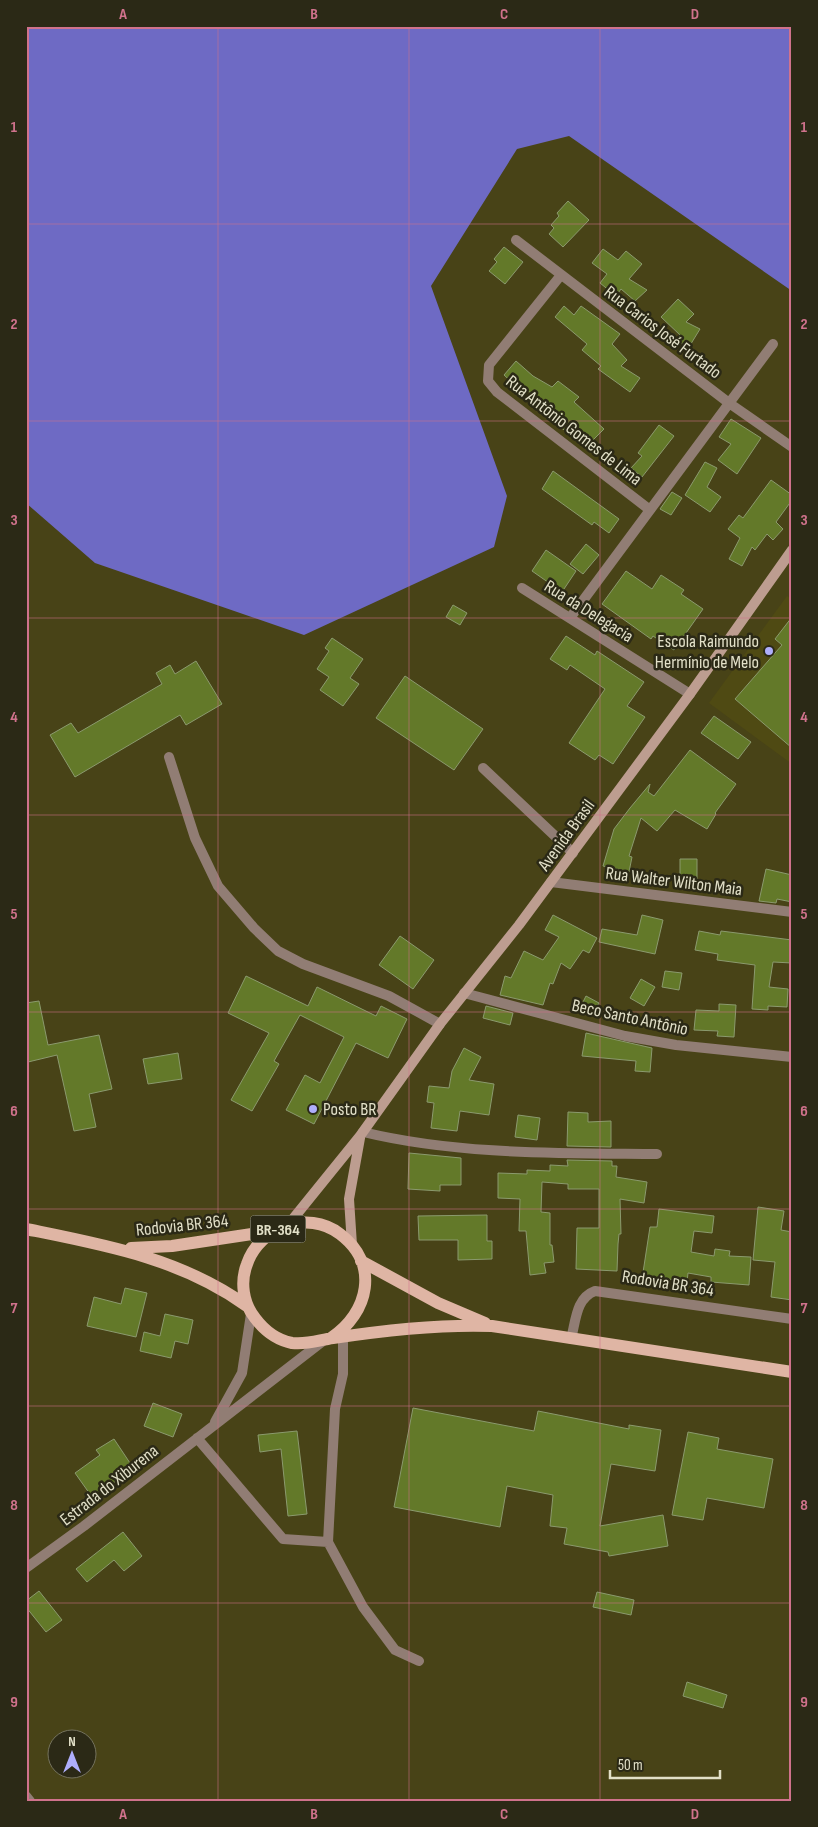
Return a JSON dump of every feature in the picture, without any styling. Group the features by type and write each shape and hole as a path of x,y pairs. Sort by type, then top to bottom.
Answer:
{"main road":[{"name":"Rodovia BR 364","path":"249,1310 243,1289 244,1272 250,1256 260,1241 274,1231 288,1225 306,1222 323,1226 339,1233 352,1246 361,1261 365,1276 365,1291 361,1305 354,1318 344,1330 332,1339"},
{"name":"Rodovia BR 364","path":"26,1229 123,1248 206,1279 249,1310 261,1327 275,1337 290,1342 307,1344 450,1324 492,1326 792,1372"},
{"name":"Rodovia BR 364","path":"123,1248 172,1246 274,1231"},
{"name":"Rodovia BR 364","path":"361,1261 438,1303 492,1326"}],"street":[{"name":"Rua Carios José Furtado","path":"516,240 729,403 792,448"},
{"name":"Rua Antônio Gomes de Lima","path":"561,274 489,365 488,380 497,392 650,510"},
{"path":"570,618 773,344"},
{"name":"Avenida Brasil","path":"288,1225 362,1134 440,1024 552,882 690,694 792,550"},
{"name":"Rua da Delegacia","path":"522,588 690,694"},
{"path":"169,757 195,838 218,886 254,928 278,951 303,964 389,996 440,1024"},
{"path":"482,768 573,853"},
{"name":"Rua Walter Wilton Maia","path":"552,882 792,912"},
{"name":"Beco Santo Antônio","path":"464,993 624,1036 676,1046 792,1058"},
{"path":"362,1134 434,1145 543,1153 657,1154"},
{"name":"Avenida Brasil","path":"352,1246 349,1199 362,1134"},
{"name":"Rodovia BR 364","path":"571,1338 581,1300 595,1291 792,1319"},
{"name":"Estrada do Xiburena","path":"212,1427 242,1373 249,1310"},
{"path":"332,1339 343,1374 336,1409 328,1542 363,1607 395,1650 419,1661"},
{"name":"Estrada do Xiburena","path":"26,1568 197,1438 332,1339"},
{"path":"197,1438 283,1539 328,1542"},
{"path":"26,1796 30,1801"}],"shaded area":[{"path":"26,26 792,26 792,291 569,136 517,149 431,286 507,496 494,547 304,635 95,563 26,503"},
{"name":"Escola Raimundo Hermínio de Melo","path":"787,596 792,599 792,764 709,703"}],"building":[{"path":"568,201 589,220 563,247 549,234 554,228 551,225 559,216 557,213"},
{"path":"504,247 523,262 505,284 489,271 497,262 494,259"},
{"path":"603,249 618,260 626,251 642,264 629,279 647,290 635,301 621,289 616,296 600,283 607,274 592,263"},
{"path":"678,299 694,314 686,322 700,329 689,347 677,341 680,335 661,317"},
{"path":"564,306 574,315 581,306 620,334 612,344 627,360 621,366 640,378 630,392 598,369 601,366 582,350 587,344 555,317"},
{"path":"516,361 533,376 552,387 558,381 579,397 574,402 604,429 591,442 573,425 567,432 549,419 536,408 542,400 519,385 517,387 504,375"},
{"path":"731,419 761,438 737,474 718,460 731,444 719,437"},
{"path":"659,425 674,436 642,477 631,468 642,456 638,453"},
{"path":"705,462 717,468 707,487 721,497 710,512 685,495"},
{"path":"553,471 619,519 609,533 594,522 592,525 542,489"},
{"path":"771,480 792,495 792,500 776,522 783,529 773,540 767,534 755,550 752,547 742,566 729,559 740,538 728,529 739,515 743,518"},
{"path":"672,492 682,498 671,515 660,509"},
{"path":"586,544 599,555 583,574 570,564"},
{"path":"546,550 576,571 562,592 532,571"},
{"path":"626,571 652,589 661,575 684,590 681,594 703,609 674,650 653,636 651,639 602,604"},
{"path":"453,605 467,613 460,625 446,617"},
{"path":"792,617 792,748 735,699 782,645 775,639"},
{"path":"566,636 595,655 597,651 644,682 627,706 645,717 613,764 599,755 595,760 569,743 605,689 570,665 567,670 550,659"},
{"path":"332,638 363,659 350,678 359,684 343,706 320,690 329,677 317,669 329,651 325,648"},
{"path":"196,661 222,704 186,725 180,715 75,777 50,735 71,723 78,733 162,684 156,673 170,665 175,674"},
{"path":"405,676 483,729 454,770 376,718"},
{"path":"714,716 751,742 738,759 701,733"},
{"path":"690,750 736,784 715,813 707,829 675,810 657,831 641,818 629,856 632,857 629,872 603,866 614,829 650,784 648,792 654,796"},
{"path":"680,859 697,859 697,883 680,883"},
{"path":"766,869 792,875 792,902 777,899 776,903 759,901"},
{"path":"553,915 597,938 589,953 583,950 570,969 561,963 553,984 550,983 543,1005 500,995 505,976 511,978 524,951 543,960 559,937 545,930"},
{"path":"642,915 663,920 655,954 599,942 602,929 637,935"},
{"path":"699,931 720,935 721,931 792,940 792,963 773,962 769,987 788,989 787,1007 768,1006 768,1010 752,1009 755,965 717,960 718,954 695,950"},
{"path":"400,936 434,960 413,989 379,965"},
{"path":"665,971 682,973 679,990 662,987"},
{"path":"246,976 308,1006 317,987 376,1016 381,1006 407,1019 388,1058 356,1043 314,1124 286,1110 305,1075 320,1083 344,1037 300,1015 274,1061 279,1064 252,1111 231,1100 269,1033 228,1013"},
{"path":"641,979 655,987 644,1006 630,998"},
{"path":"586,996 599,1003 592,1016 579,1010"},
{"path":"39,1001 48,1045 99,1035 112,1089 89,1094 96,1127 74,1131 57,1055 28,1062 26,1003"},
{"path":"719,1004 736,1005 734,1037 717,1036 718,1031 694,1030 696,1010 719,1011"},
{"path":"486,1006 513,1013 510,1025 483,1018"},
{"path":"586,1033 652,1048 650,1072 635,1071 636,1061 582,1056"},
{"path":"464,1048 481,1057 469,1080 494,1084 489,1115 460,1111 457,1131 431,1128 434,1103 427,1102 429,1086 449,1088 452,1071"},
{"path":"178,1053 182,1079 148,1084 143,1059"},
{"path":"568,1112 588,1113 588,1122 611,1121 611,1147 567,1146"},
{"path":"518,1115 540,1118 537,1140 515,1137"},
{"path":"409,1153 461,1158 461,1185 440,1185 440,1191 408,1189"},
{"path":"567,1160 612,1161 612,1166 617,1166 616,1177 647,1182 644,1203 620,1199 621,1234 619,1234 617,1271 576,1269 577,1228 599,1228 599,1189 568,1189 568,1184 542,1182 541,1212 550,1213 550,1245 552,1245 554,1262 544,1263 546,1273 530,1275 526,1231 519,1231 520,1199 498,1198 498,1173 527,1174 527,1170 550,1171 550,1165 568,1166"},
{"path":"758,1207 784,1211 781,1230 792,1232 792,1300 771,1297 775,1262 753,1260"},
{"path":"659,1209 714,1216 712,1233 694,1231 691,1252 714,1256 715,1249 730,1251 729,1256 751,1257 749,1285 711,1282 711,1277 688,1273 687,1282 662,1278 661,1281 642,1279 650,1227 657,1227"},
{"path":"487,1215 487,1241 492,1241 492,1259 458,1260 458,1240 419,1240 418,1216"},
{"path":"125,1288 147,1293 136,1337 87,1326 94,1297 121,1304"},
{"path":"165,1314 193,1320 188,1344 175,1341 171,1358 140,1351 144,1332 160,1336"},
{"path":"153,1403 182,1414 173,1437 144,1426"},
{"path":"413,1408 534,1431 538,1411 629,1429 629,1425 661,1430 655,1471 611,1464 600,1526 663,1515 668,1546 609,1556 608,1552 564,1544 567,1528 550,1526 553,1495 507,1486 500,1527 394,1507"},
{"path":"297,1431 307,1514 288,1516 281,1449 260,1452 258,1435"},
{"path":"688,1432 719,1438 717,1449 773,1459 764,1508 707,1498 703,1520 672,1515"},
{"path":"114,1439 134,1469 92,1497 75,1473 100,1455 96,1450"},
{"path":"123,1532 142,1556 124,1571 114,1560 87,1582 76,1569"},
{"path":"39,1591 62,1620 46,1632 26,1607 26,1601"},
{"path":"597,1592 634,1600 631,1615 593,1607"},
{"path":"687,1682 727,1695 723,1708 683,1696"}],"place":[{"name":"Escola Raimundo Hermínio de Melo","path":"769,651"},
{"name":"Posto BR","path":"313,1109"}]}
